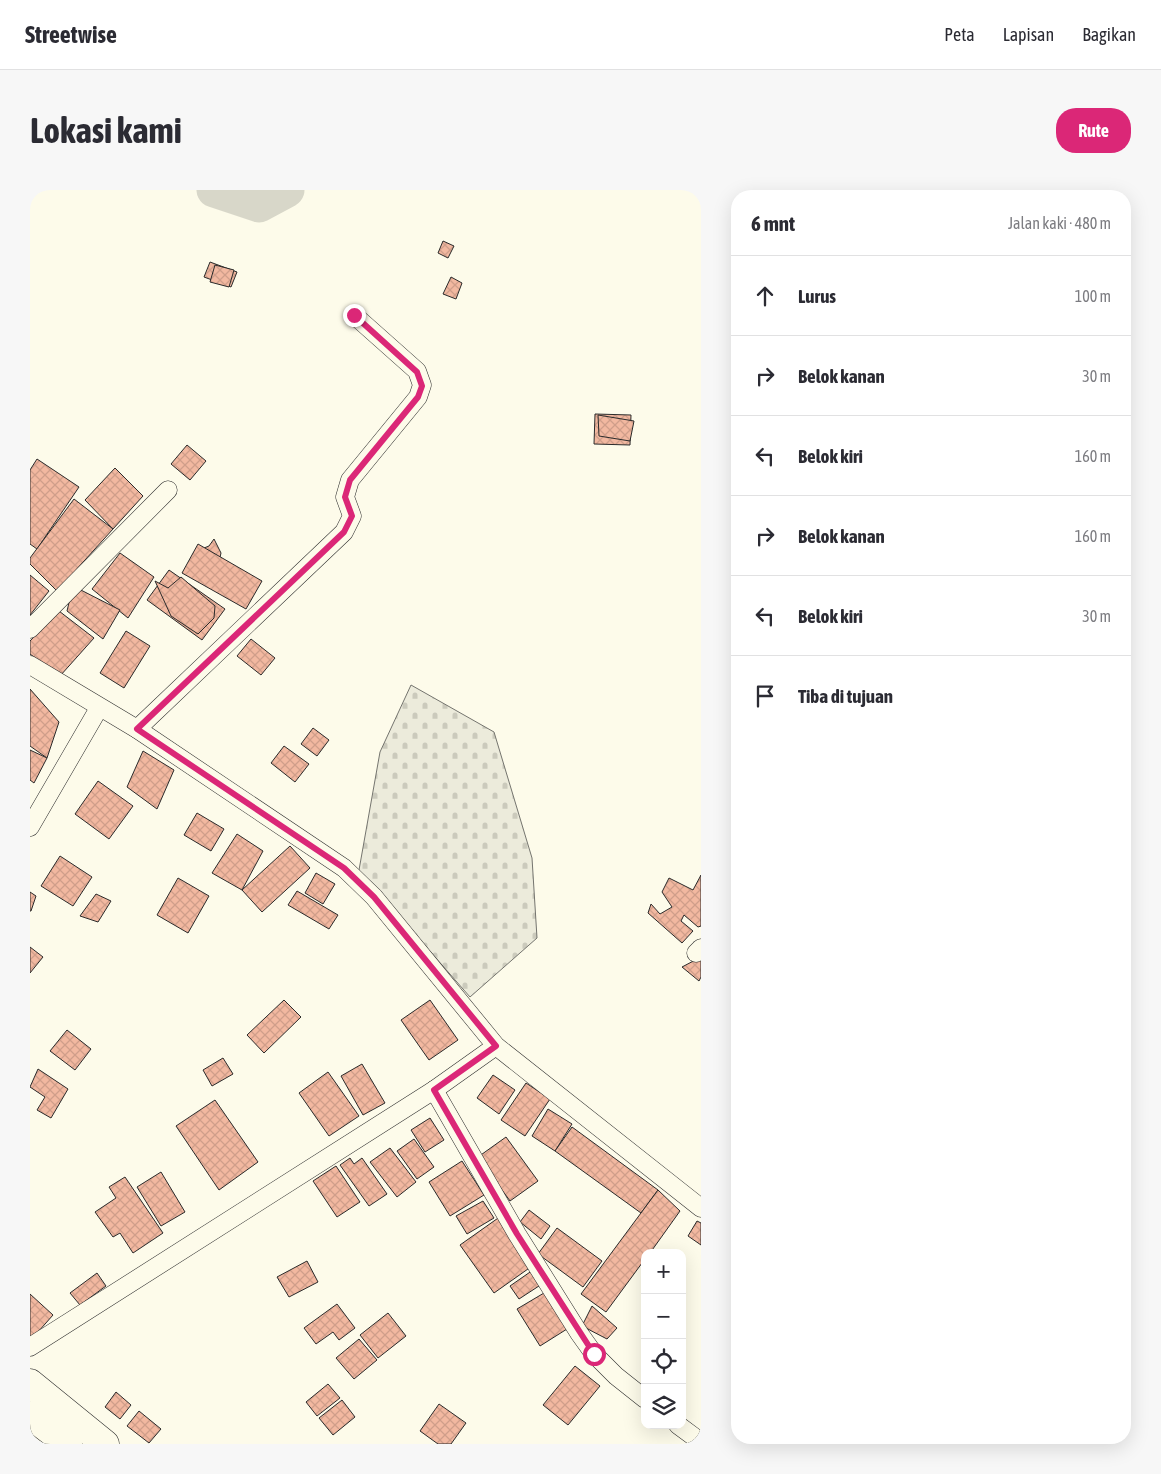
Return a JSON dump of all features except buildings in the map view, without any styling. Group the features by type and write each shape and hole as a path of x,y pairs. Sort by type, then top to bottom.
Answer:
{"highway":[{"path":"30,1383 105,1444"},
{"path":"30,1415 68,1444"}],"street":[{"path":"137,729 344,532 352,516 345,497 350,480 418,397 422,386 417,372 354,315"},
{"path":"30,629 168,490"},
{"path":"30,665 137,729 344,868 380,904 496,1046 701,1208"},
{"path":"30,827 99,708"},
{"path":"30,1347 434,1090 496,1046"},
{"path":"434,1090 517,1234 579,1333 594,1354 616,1376 641,1396"},
{"path":"683,1429 701,1442"}],"green space":[{"path":"411,685 494,732 532,858 537,938 470,997 359,870 380,752"}],"waterway":[{"path":"214,190 259,205 287,190"}],"route":[{"path":"354,315 417,372 422,380 418,397 356,470 350,480 345,497 352,516 344,532 137,729 314,847 344,868 361,883 434,968 496,1046 434,1090 517,1234 594,1354"}]}
